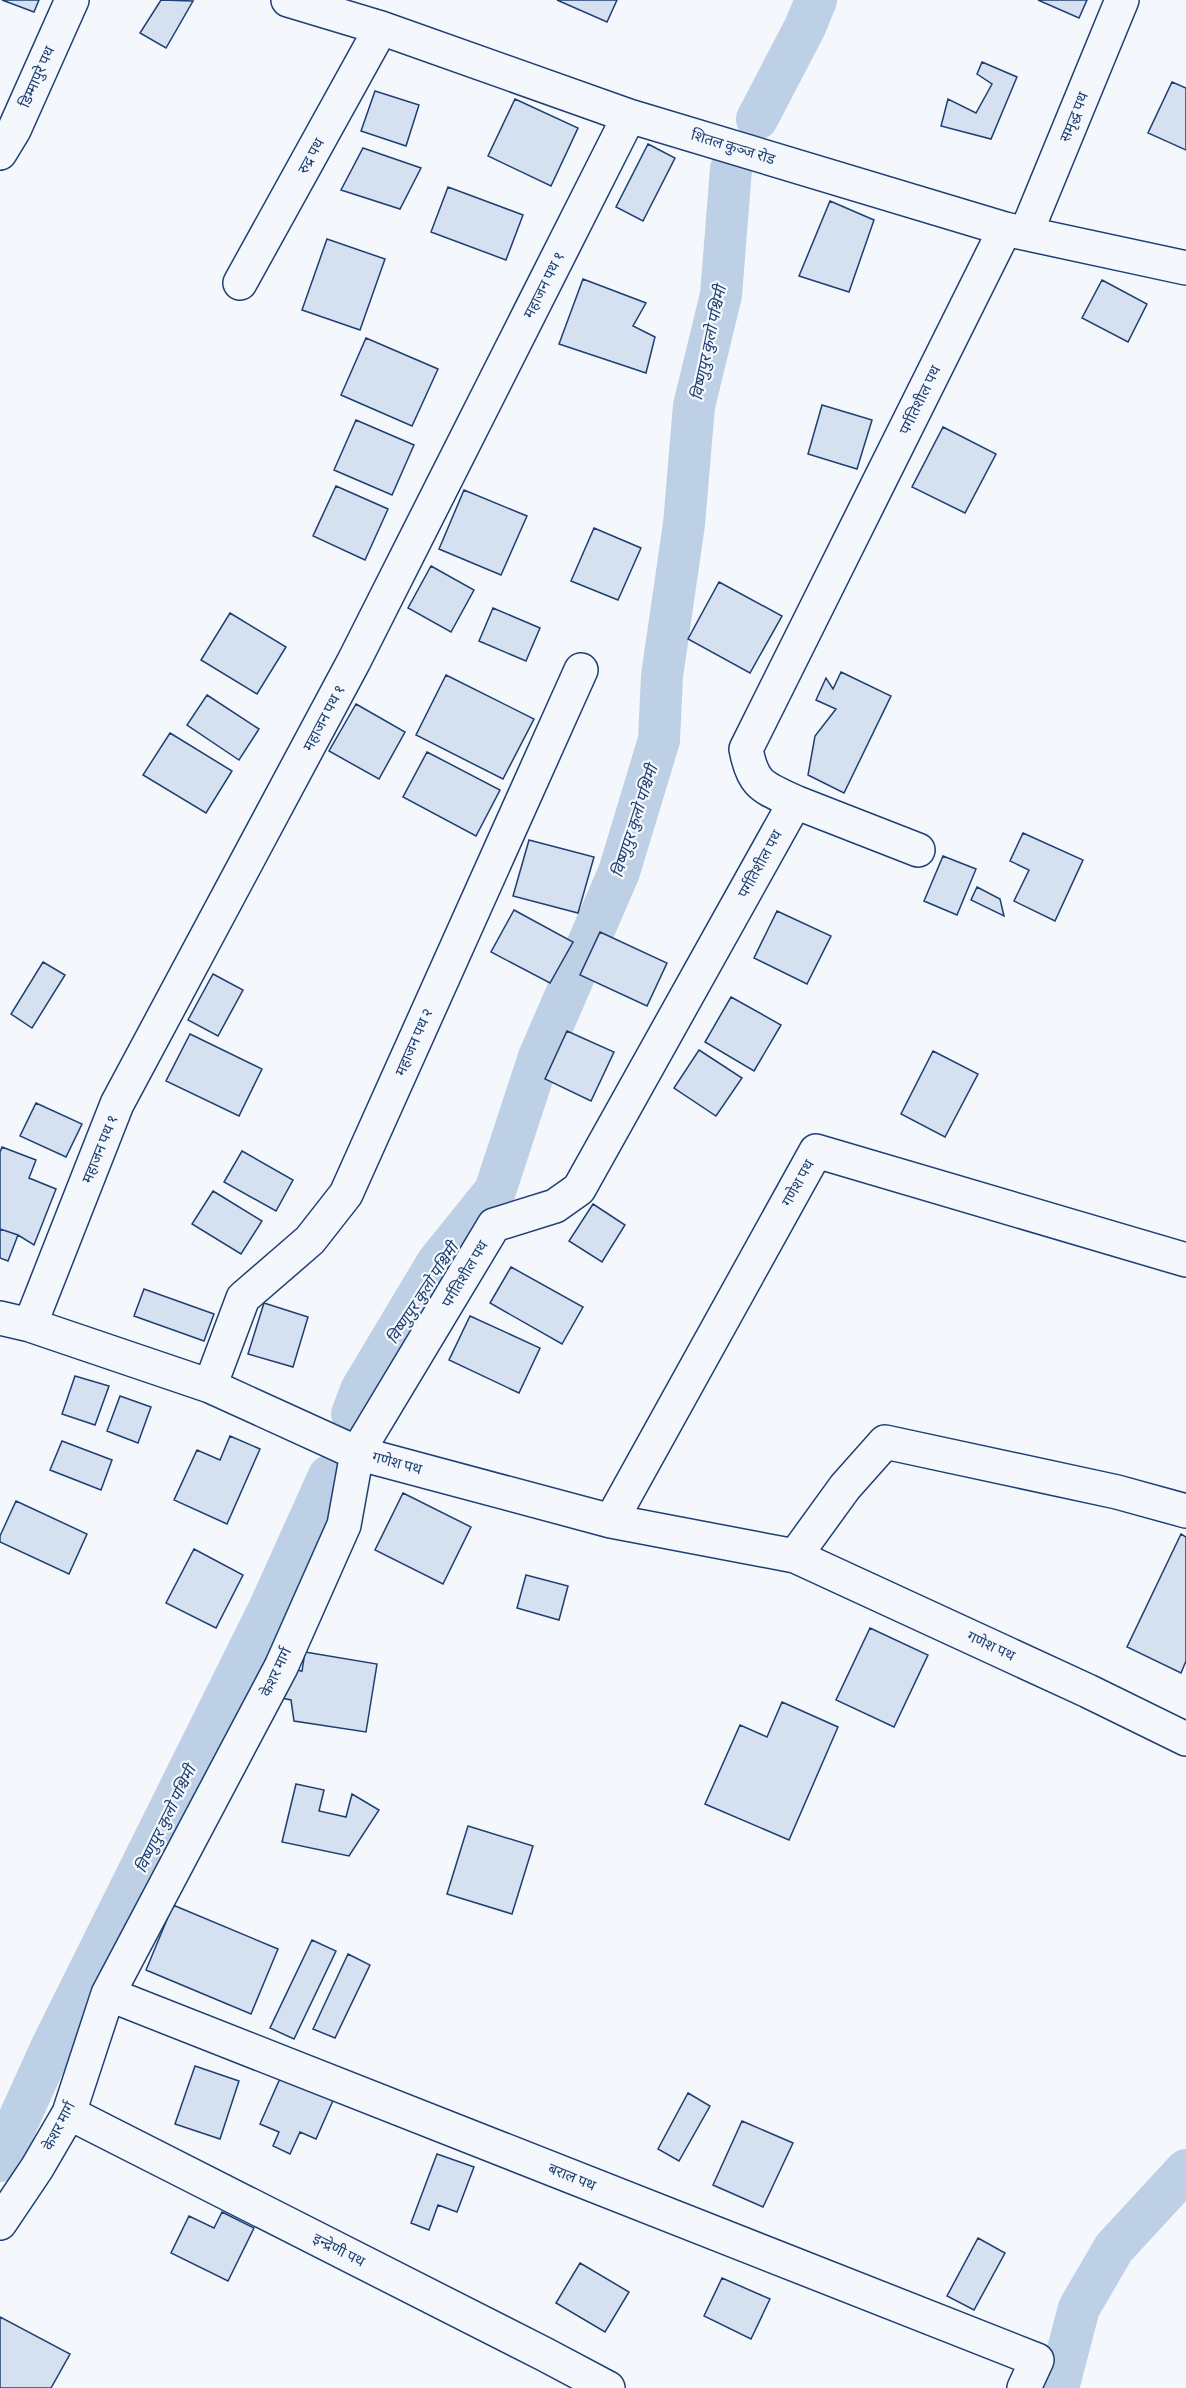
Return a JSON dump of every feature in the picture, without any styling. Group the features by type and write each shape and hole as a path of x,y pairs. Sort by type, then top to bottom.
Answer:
{"street":[{"name":"डिम्मापुरे पथ","path":"0,153 14,130 72,0"},
{"name":"शितल कुञ्ज रोड","path":"288,0 381,28 629,116 1016,231 1186,268"},
{"name":"समृद्ध पथ","path":"1016,231 1122,0"},
{"name":"रुद्र पथ","path":"240,283 381,28"},
{"name":"महाजन पथ १","path":"15,1322 117,1104 354,662 629,116"},
{"name":"पर्गतिशील पथ","path":"357,1453 494,1225 555,1206 579,1189 795,802 759,783 750,770 746,749 1016,231"},
{"name":"महाजन पथ २","path":"210,1386 243,1298 310,1240 346,1194 581,670"},
{"path":"795,802 918,850"},
{"name":"गणेश पथ","path":"611,1521 816,1151 1186,1260"},
{"path":"15,1322 210,1386 357,1453"},
{"path":"795,1556 845,1487 885,1442 1117,1492 1186,1511"},
{"name":"गणेश पथ","path":"357,1453 611,1521 795,1556 1088,1691 1186,1739"},
{"name":"केशर मार्ग","path":"0,2223 37,2168 69,2113 108,1994 281,1667 344,1525 357,1453"},
{"name":"बराल पथ","path":"108,1994 1030,2374"},
{"name":"इन्द्रेणी पथ","path":"69,2113 608,2388"}],"building":[{"path":"2,0 39,0 34,12"},
{"path":"161,0 193,1 166,48 140,33"},
{"path":"557,0 617,0 607,22"},
{"path":"1038,0 1087,0 1079,18"},
{"path":"982,62 1017,77 991,139 941,126 948,99 976,113 992,84 977,74"},
{"path":"1172,82 1186,88 1186,150 1148,133"},
{"path":"375,91 419,105 406,146 361,131"},
{"path":"515,99 578,128 551,186 488,156"},
{"path":"648,144 675,158 643,221 616,207"},
{"path":"363,148 421,168 400,209 341,190"},
{"path":"448,187 523,215 506,260 431,232"},
{"path":"830,201 874,220 849,292 799,276"},
{"path":"327,239 385,259 360,330 302,310"},
{"path":"583,279 646,303 633,326 655,337 646,373 559,344"},
{"path":"1102,280 1147,304 1128,342 1082,318"},
{"path":"366,338 438,369 412,426 341,395"},
{"path":"822,405 872,420 857,469 808,454"},
{"path":"356,420 414,445 392,495 334,470"},
{"path":"943,427 996,454 965,513 912,487"},
{"path":"336,486 388,509 365,560 313,536"},
{"path":"464,490 527,516 501,575 439,549"},
{"path":"594,528 641,548 618,600 571,581"},
{"path":"431,566 474,590 451,632 408,608"},
{"path":"719,582 782,616 750,673 688,639"},
{"path":"493,608 540,628 526,661 479,641"},
{"path":"230,613 286,647 257,694 201,660"},
{"path":"841,672 891,696 844,793 808,775 815,736 836,709 816,700 826,678 833,689"},
{"path":"446,675 534,719 503,779 416,735"},
{"path":"207,695 259,729 239,760 187,725"},
{"path":"356,704 405,732 379,779 329,751"},
{"path":"170,733 232,771 206,813 143,775"},
{"path":"427,752 500,790 476,836 403,797"},
{"path":"1023,833 1083,860 1055,921 1014,901 1029,870 1010,861"},
{"path":"529,840 594,857 578,913 513,896"},
{"path":"943,856 976,869 957,915 924,901"},
{"path":"977,887 1000,899 1004,916 971,900"},
{"path":"514,910 573,942 550,983 491,952"},
{"path":"777,911 831,936 807,984 754,958"},
{"path":"600,932 667,963 647,1006 580,975"},
{"path":"43,962 65,975 32,1028 11,1014"},
{"path":"213,974 243,990 218,1036 188,1020"},
{"path":"731,997 781,1025 754,1071 705,1042"},
{"path":"567,1031 614,1052 591,1101 545,1079"},
{"path":"190,1034 262,1069 239,1116 166,1081"},
{"path":"699,1050 742,1078 716,1116 674,1088"},
{"path":"933,1051 978,1074 945,1137 901,1114"},
{"path":"36,1103 82,1124 66,1157 20,1136"},
{"path":"2,1147 36,1160 29,1178 56,1189 34,1245 18,1235 0,1229 0,1152"},
{"path":"242,1151 293,1180 276,1211 224,1182"},
{"path":"213,1191 262,1221 241,1254 192,1224"},
{"path":"593,1204 625,1225 602,1262 569,1241"},
{"path":"0,1229 18,1235 8,1261 0,1258"},
{"path":"511,1267 583,1307 562,1344 490,1303"},
{"path":"144,1289 214,1314 204,1341 134,1316"},
{"path":"264,1303 308,1317 293,1367 248,1354"},
{"path":"470,1316 540,1348 519,1393 449,1360"},
{"path":"75,1376 109,1386 95,1425 62,1414"},
{"path":"120,1396 151,1407 138,1443 107,1431"},
{"path":"230,1436 260,1449 227,1524 174,1500 197,1450 220,1460"},
{"path":"62,1441 112,1460 101,1490 50,1470"},
{"path":"403,1493 471,1527 443,1584 375,1550"},
{"path":"16,1501 87,1534 69,1574 0,1542 0,1536"},
{"path":"1181,1534 1186,1537 1186,1661 1181,1673 1127,1647"},
{"path":"194,1549 243,1575 216,1628 166,1603"},
{"path":"526,1575 568,1586 559,1620 517,1608"},
{"path":"870,1628 928,1655 894,1727 836,1700"},
{"path":"305,1652 377,1664 366,1732 294,1721 291,1700 276,1697 281,1667 302,1671"},
{"path":"782,1702 838,1727 789,1840 705,1804 740,1725 767,1737"},
{"path":"296,1784 324,1790 319,1811 346,1817 352,1794 379,1810 349,1856 282,1842"},
{"path":"468,1826 533,1846 512,1914 447,1894"},
{"path":"173,1905 278,1949 251,2014 146,1970"},
{"path":"312,1940 336,1951 294,2039 270,2028"},
{"path":"348,1954 370,1965 335,2038 313,2029"},
{"path":"195,2066 239,2081 220,2139 175,2124"},
{"path":"282,2074 335,2096 316,2139 300,2132 290,2154 273,2146 279,2132 260,2124"},
{"path":"688,2093 710,2106 679,2161 658,2149"},
{"path":"742,2121 793,2143 763,2207 713,2185"},
{"path":"437,2154 474,2167 457,2212 438,2205 429,2230 411,2223"},
{"path":"222,2212 254,2228 228,2281 171,2253 189,2216 214,2228"},
{"path":"978,2238 1005,2253 974,2310 947,2296"},
{"path":"580,2263 629,2292 605,2332 556,2303"},
{"path":"722,2278 770,2299 751,2339 704,2316"},
{"path":"0,2317 70,2354 51,2388 0,2388"}],"waterway":[{"name":"विष्णुपुर कुलो पश्चिमी","path":"757,119 805,27 816,0"},
{"name":"विष्णुपुर कुलो पश्चिमी","path":"352,1414 361,1390 437,1263 495,1191 539,1057 619,872 659,740 662,676 684,524 694,406 721,295 731,169"},
{"name":"विष्णुपुर कुलो पश्चिमी","path":"0,2161 52,2046 269,1609 329,1476"},
{"path":"1058,2388 1079,2308 1114,2248 1186,2170"}]}
